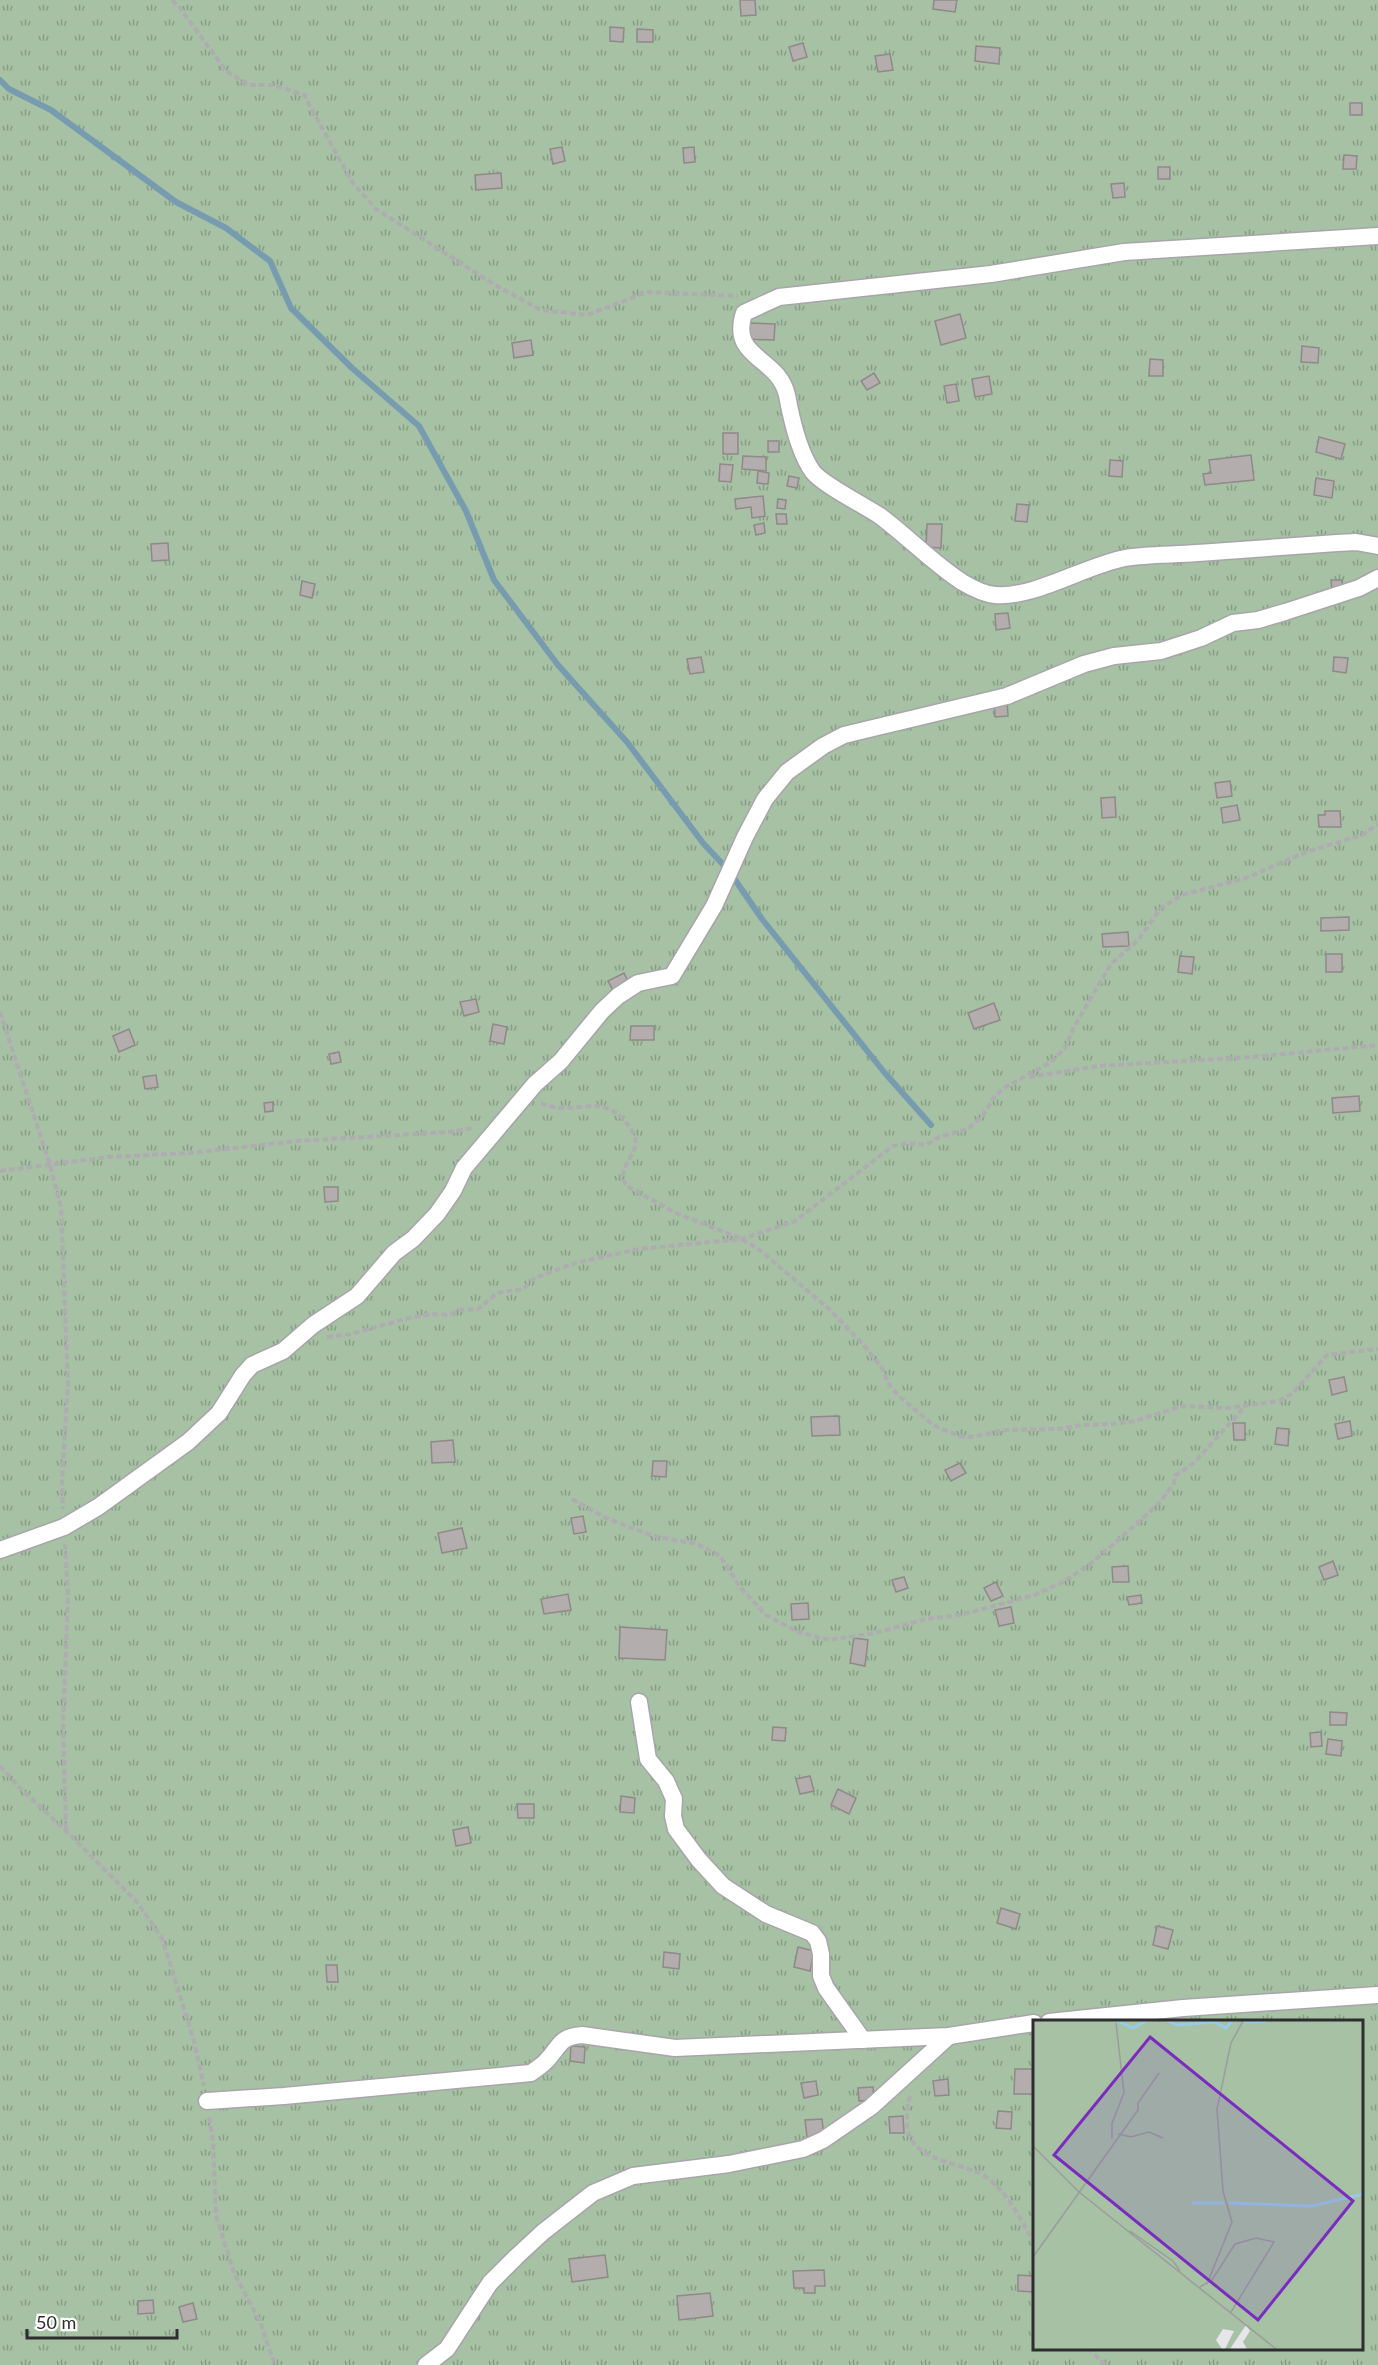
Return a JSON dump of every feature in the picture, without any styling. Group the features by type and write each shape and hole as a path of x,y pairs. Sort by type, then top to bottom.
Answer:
{"street":[{"path":"1378,236 1124,252 992,274 779,297 744,313 741,323 742,340 747,349 776,372 785,388 791,416 806,460 813,473 880,516 961,581 978,591 1010,595 1022,593 1092,567 1127,558 1356,542 1378,546"},
{"path":"0,1550 64,1527 98,1507 188,1442 219,1413 252,1365 283,1351 333,1311 357,1296 394,1253 413,1239 437,1214 453,1191 464,1168 535,1084 561,1061 582,1033 618,996 638,983 672,976 714,906 745,837 765,800 787,772 828,742 844,735 1007,696 1084,664 1114,656 1161,651 1201,638 1233,623 1258,620 1285,612 1359,588 1378,578"},
{"path":"639,1702 648,1759 666,1781 674,1798 673,1816 676,1829 699,1860 723,1886 766,1914 812,1933 820,1948 821,1976 825,1988 863,2040"},
{"path":"1068,2020 1183,2008 1378,1995"},
{"path":"207,2101 531,2073 546,2061 559,2043 568,2037 582,2035 675,2048 949,2036 1033,2023"},
{"path":"426,2365 447,2349 490,2283 543,2232 593,2193 633,2176 729,2164 813,2145 849,2124 871,2107 949,2036"}],"path":[{"path":"172,0 226,71 249,85 274,85 304,95 352,182 376,209 495,285 541,310 587,315 646,292 746,296"},
{"path":"299,1338 335,1338 412,1317 432,1314 447,1315 461,1310 478,1309 497,1293 523,1289 546,1272 639,1249 741,1239 795,1221 893,1146 909,1143 926,1145 939,1137 968,1130 1004,1088 1051,1062 1065,1048 1074,1026 1111,964 1138,940 1161,908 1182,895 1246,878 1306,852 1362,835 1378,824"},
{"path":"0,1012 50,1165 61,1207 68,1384 62,1480 69,1595 63,1728 66,1831"},
{"path":"1025,1077 1099,1066 1183,1059 1252,1057 1378,1045"},
{"path":"520,1101 538,1101 552,1108 568,1109 587,1105 602,1106 618,1113 635,1137 635,1150 623,1168 622,1180 627,1186 676,1213 741,1239 762,1251 828,1308 881,1367 890,1386 898,1396 933,1425 959,1436 971,1437 1008,1430 1059,1429 1082,1425 1112,1424 1134,1421 1183,1406 1227,1408 1280,1401 1287,1397 1327,1355 1378,1349"},
{"path":"0,1171 108,1157 190,1153 297,1141 449,1131 503,1123"},
{"path":"572,1499 606,1518 653,1536 697,1544 720,1556 740,1587 766,1615 798,1632 829,1640 875,1633 926,1619 980,1610 1035,1595 1063,1582 1089,1565 1148,1514 1174,1483 1175,1476 1195,1462 1246,1405"},
{"path":"0,1766 136,1901 162,1938 194,2041 207,2101 213,2141 216,2215 234,2272 260,2322 275,2365"},
{"path":"913,2090 907,2104 908,2128 914,2144 922,2152 979,2173 990,2180 1017,2213 1033,2239"},
{"path":"1089,2350 1105,2365"}],"green space":[{"path":"0,0 1378,0 1378,2365 0,2365"}],"building":[{"path":"740,0 755,0 756,15 741,16"},
{"path":"934,0 957,0 955,12 933,9"},
{"path":"610,27 624,28 623,42 610,41"},
{"path":"637,29 653,30 653,42 637,42"},
{"path":"803,43 807,57 793,61 789,47"},
{"path":"976,46 1000,48 999,64 975,61"},
{"path":"890,54 893,70 878,72 875,56"},
{"path":"1350,103 1362,103 1362,115 1350,115"},
{"path":"562,147 565,161 553,164 550,149"},
{"path":"694,147 695,162 684,163 683,148"},
{"path":"1344,155 1357,156 1356,169 1343,169"},
{"path":"1158,167 1170,167 1170,179 1158,179"},
{"path":"501,173 502,188 476,190 475,175"},
{"path":"1124,183 1125,197 1113,198 1111,184"},
{"path":"960,314 966,338 941,345 935,321"},
{"path":"748,323 775,324 774,340 747,339"},
{"path":"531,340 533,355 514,358 512,343"},
{"path":"1302,346 1319,348 1318,363 1301,362"},
{"path":"1150,359 1163,360 1163,376 1149,376"},
{"path":"874,373 880,383 867,390 861,381"},
{"path":"989,376 992,394 975,397 972,379"},
{"path":"956,384 959,401 947,403 944,386"},
{"path":"723,433 738,433 738,454 723,454"},
{"path":"1319,437 1345,444 1341,459 1316,452"},
{"path":"768,441 779,441 779,452 768,452"},
{"path":"1251,455 1254,480 1205,485 1203,474 1211,473 1209,460"},
{"path":"743,456 766,457 766,471 742,469"},
{"path":"1110,460 1123,461 1122,477 1109,476"},
{"path":"720,464 733,465 731,482 719,481"},
{"path":"758,471 769,473 768,484 757,483"},
{"path":"789,476 799,478 797,488 787,486"},
{"path":"1316,478 1334,481 1332,498 1314,495"},
{"path":"763,496 765,516 752,518 751,507 736,509 735,499"},
{"path":"778,499 786,500 785,509 777,508"},
{"path":"1017,504 1029,505 1027,522 1015,521"},
{"path":"776,514 786,514 787,524 777,524"},
{"path":"764,523 765,533 756,535 754,525"},
{"path":"927,524 942,524 941,548 926,547"},
{"path":"168,543 169,560 152,561 151,544"},
{"path":"1331,580 1342,580 1343,591 1332,592"},
{"path":"302,581 315,584 312,598 300,595"},
{"path":"1008,613 1010,628 996,630 995,614"},
{"path":"701,657 704,672 690,674 687,659"},
{"path":"1334,657 1348,658 1346,673 1333,671"},
{"path":"994,700 1007,700 1008,716 995,717"},
{"path":"1230,781 1232,796 1217,798 1215,783"},
{"path":"1115,797 1116,817 1102,818 1101,798"},
{"path":"1237,805 1240,820 1223,823 1221,808"},
{"path":"1325,811 1340,811 1341,827 1319,827 1318,815 1325,815"},
{"path":"1349,917 1349,930 1321,931 1321,918"},
{"path":"1128,932 1129,946 1103,947 1102,934"},
{"path":"1326,954 1342,954 1342,972 1326,972"},
{"path":"1180,956 1194,957 1192,974 1178,972"},
{"path":"624,973 630,986 615,994 608,981"},
{"path":"476,999 479,1012 464,1016 460,1002"},
{"path":"994,1003 1000,1020 974,1029 968,1013"},
{"path":"493,1024 507,1027 504,1044 490,1041"},
{"path":"631,1026 654,1026 654,1040 630,1040"},
{"path":"129,1029 135,1045 119,1052 113,1036"},
{"path":"339,1052 341,1062 331,1064 329,1054"},
{"path":"156,1075 158,1087 145,1089 143,1077"},
{"path":"1359,1096 1360,1111 1333,1113 1332,1098"},
{"path":"273,1102 273,1111 265,1112 264,1103"},
{"path":"324,1187 338,1187 338,1201 325,1202"},
{"path":"1344,1377 1347,1391 1332,1395 1329,1380"},
{"path":"839,1416 840,1435 812,1436 811,1417"},
{"path":"1350,1421 1352,1436 1338,1439 1335,1424"},
{"path":"1233,1423 1245,1423 1245,1440 1234,1440"},
{"path":"1277,1428 1289,1429 1288,1446 1275,1444"},
{"path":"453,1440 455,1462 432,1463 431,1442"},
{"path":"653,1461 667,1461 666,1477 652,1476"},
{"path":"960,1463 966,1473 951,1481 945,1470"},
{"path":"583,1516 586,1532 574,1534 571,1518"},
{"path":"462,1528 467,1548 442,1553 438,1533"},
{"path":"1333,1561 1338,1575 1324,1580 1319,1567"},
{"path":"1128,1566 1129,1582 1113,1582 1112,1567"},
{"path":"904,1577 908,1588 896,1592 892,1580"},
{"path":"996,1582 1003,1596 991,1601 984,1588"},
{"path":"568,1594 571,1610 544,1614 541,1599"},
{"path":"1141,1595 1142,1603 1129,1605 1127,1597"},
{"path":"808,1603 809,1619 792,1620 791,1604"},
{"path":"1011,1607 1014,1623 999,1626 995,1610"},
{"path":"620,1627 667,1630 665,1660 619,1658"},
{"path":"854,1638 868,1640 865,1666 850,1663"},
{"path":"1330,1712 1347,1713 1346,1725 1330,1725"},
{"path":"773,1727 786,1728 785,1741 772,1740"},
{"path":"1321,1732 1322,1746 1311,1747 1310,1733"},
{"path":"1328,1739 1342,1741 1341,1756 1326,1754"},
{"path":"810,1776 814,1791 800,1794 796,1779"},
{"path":"838,1789 856,1798 849,1814 831,1805"},
{"path":"621,1796 635,1798 634,1813 620,1812"},
{"path":"517,1804 534,1804 534,1818 518,1818"},
{"path":"468,1827 471,1843 456,1846 453,1830"},
{"path":"1001,1908 1020,1914 1016,1929 997,1923"},
{"path":"1157,1926 1173,1930 1168,1949 1153,1945"},
{"path":"798,1947 814,1951 810,1971 794,1967"},
{"path":"664,1952 680,1954 679,1969 663,1967"},
{"path":"326,1965 337,1965 338,1982 327,1982"},
{"path":"571,2046 585,2047 584,2063 570,2061"},
{"path":"1015,2069 1033,2069 1033,2094 1014,2094"},
{"path":"948,2079 949,2095 935,2096 933,2081"},
{"path":"816,2081 818,2095 804,2098 801,2083"},
{"path":"873,2087 874,2100 859,2101 858,2088"},
{"path":"998,2111 1012,2112 1011,2129 996,2128"},
{"path":"903,2116 904,2133 890,2133 889,2117"},
{"path":"822,2119 824,2136 807,2137 805,2120"},
{"path":"605,2255 608,2277 572,2282 569,2259"},
{"path":"824,2270 825,2286 815,2286 815,2293 804,2293 804,2288 794,2288 793,2271"},
{"path":"1018,2275 1033,2276 1033,2292 1018,2291"},
{"path":"710,2293 713,2316 679,2320 677,2296"},
{"path":"153,2300 154,2313 138,2314 138,2301"},
{"path":"193,2303 197,2319 183,2322 179,2307"}],"waterway":[{"path":"0,80 9,89 51,110 176,202 226,228 270,261 291,308 352,368 419,426 466,511 494,580 558,665 627,742 703,843 729,871 762,919 884,1072 931,1125"}]}
